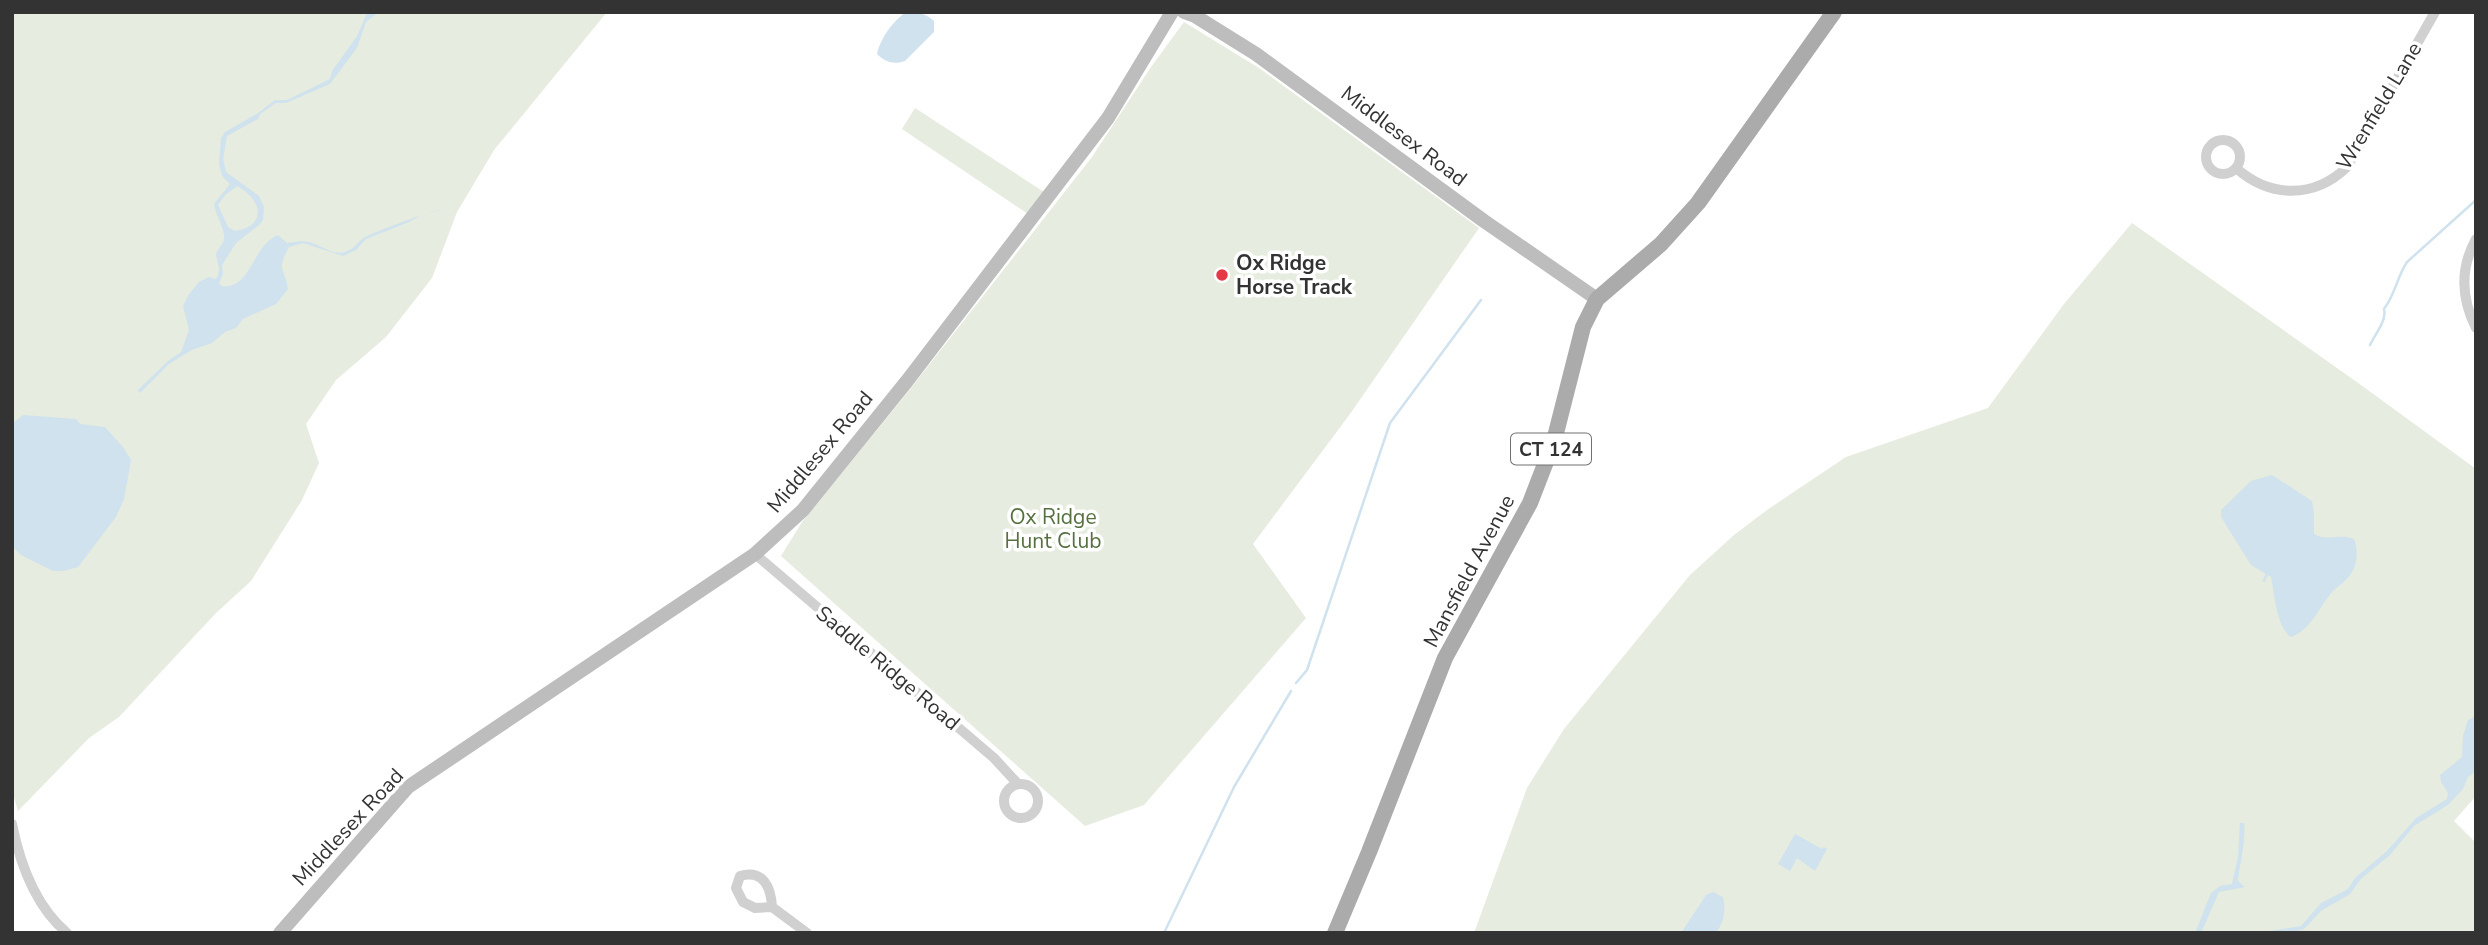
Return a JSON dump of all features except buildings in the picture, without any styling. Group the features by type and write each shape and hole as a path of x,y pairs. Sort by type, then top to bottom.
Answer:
{"main road":[{"name":"Middlesex Road","path":"280,933 408,787 755,554 803,510 907,381 1108,118 1172,12"},
{"name":"Middlesex Road","path":"1184,12 1256,54 1484,221 1597,299"},
{"name":"Mansfield Avenue","path":"1335,933 1445,658 1530,503 1554,441 1583,327 1597,299 1661,244 1698,203 1834,12"}],"street":[{"name":"Wrenfield Lane","path":"2236,168 2244,175 2275,190 2303,191 2324,185 2340,174 2347,167 2435,12"},
{"path":"2476,239 2468,254 2463,295 2476,328"},
{"name":"Saddle Ridge Road","path":"755,554 994,758 1018,783"},
{"path":"12,824 21,861 35,896 67,933"},
{"path":"772,907 807,933"}],"green space":[{"path":"12,12 607,12 494,150 457,212 432,278 386,337 336,380 306,424 319,463 302,500 251,581 216,613 119,717 89,738 18,811 12,790"},
{"name":"Ox Ridge Hunt Club","path":"1184,22 1259,68 1479,228 1350,414 1253,544 1306,618 1144,805 1085,826 781,556 802,522 1092,157"},
{"path":"915,108 1044,192 1028,214 902,129"},
{"path":"2132,223 2476,469 2476,796 2454,821 2476,843 2476,933 1474,933 1527,788 1564,729 1690,575 1734,535 1767,510 1846,457 1988,408 2064,304"}],"water":[{"path":"379,12 366,22 357,48 330,84 286,103 276,103 260,114 258,119 227,136 223,159 226,172 259,196 264,207 263,220 236,243 222,265 223,274 219,283 221,286 231,286 239,282 262,248 278,235 287,243 306,241 340,253 350,250 367,236 421,216 366,239 356,250 343,256 303,243 289,247 282,265 288,289 276,304 243,319 236,328 225,332 212,343 192,350 169,364 140,393 138,390 181,352 189,330 183,306 189,294 199,282 218,276 216,255 224,236 214,204 230,184 223,177 219,166 221,138 225,132 275,100 287,100 330,79 332,71 357,36 367,13","holes":["237,186 246,192 256,205 257,218 252,224 235,231 228,227 218,205 225,195"]},
{"path":"906,12 921,13 931,18 934,21 934,32 905,61 886,61 877,54 881,42 896,20"},
{"path":"23,415 76,419 80,424 105,427 131,460 124,499 116,517 78,567 53,571 21,555 12,546 12,424"},
{"path":"2272,475 2312,501 2314,534 2354,539 2356,547 2357,556 2350,575 2332,592 2310,623 2291,637 2279,618 2271,577 2251,565 2221,517 2221,510 2251,481"},
{"path":"2476,716 2476,771 2468,777 2463,789 2448,805 2414,826 2390,855 2361,879 2350,894 2321,911 2304,929 2290,933 2258,933 2301,926 2321,903 2348,889 2355,878 2387,851 2416,818 2447,799 2448,793 2440,775 2462,757 2463,736 2468,720"},
{"path":"2240,823 2244,823 2244,837 2238,881 2245,887 2219,892 2201,933 2195,933 2211,893 2220,886 2232,884 2238,857"},
{"path":"1795,834 1822,849 1827,849 1815,871 1797,858 1790,871 1778,864"},
{"path":"1713,892 1723,897 1724,907 1723,920 1716,933 1681,933 1706,895"}],"waterway":[{"path":"2370,345 2407,262 2476,200"},
{"path":"1296,683 1307,670 1390,423 1481,300"},
{"path":"2264,581 2268,571"},
{"path":"1164,933 1234,787 1291,691"}],"place":[{"name":"Ox Ridge Horse Track","path":"1222,275"}]}
